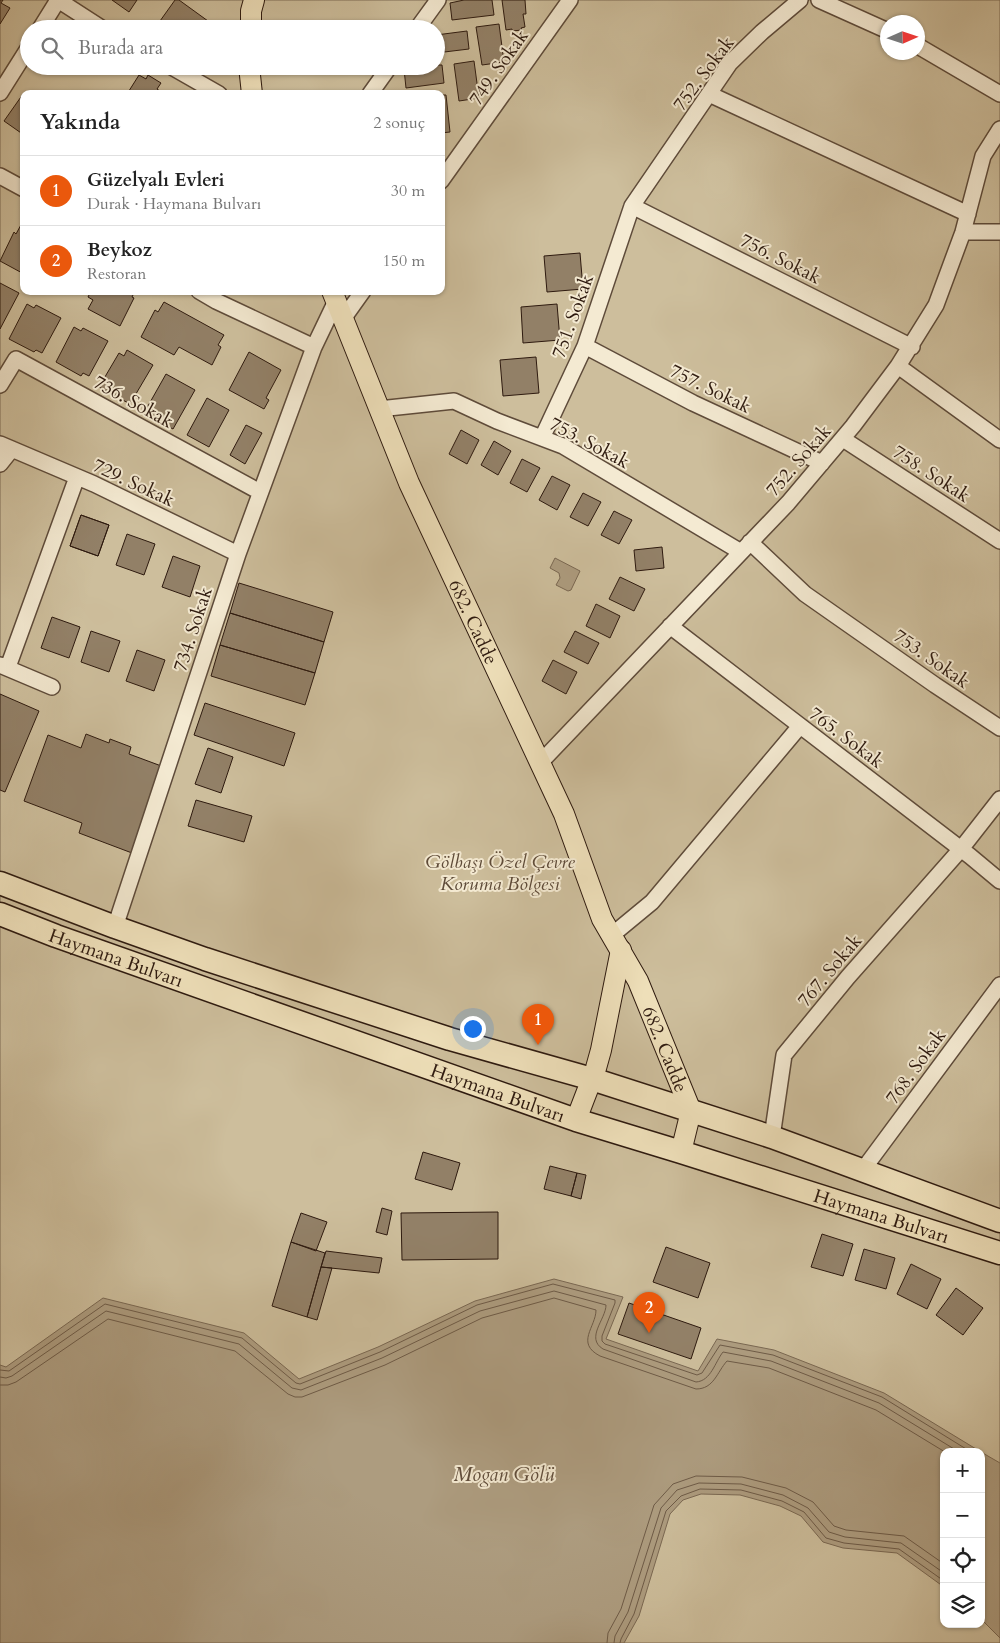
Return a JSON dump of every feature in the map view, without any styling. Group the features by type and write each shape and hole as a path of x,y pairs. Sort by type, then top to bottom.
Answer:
{"highway":[{"name":"Haymana Bulvarı","path":"0,883 115,927 450,1039 592,1079 772,1137 1000,1221"},
{"name":"Haymana Bulvarı","path":"0,914 56,936 576,1120 1000,1253"}],"main road":[{"path":"250,20 254,0"},
{"path":"250,75 252,90"},
{"name":"682. Cadde","path":"337,304 409,483 564,814 602,919 638,981 691,1110 682,1152"},
{"name":"682. Cadde","path":"576,1120 592,1079 607,1024 617,942"}],"street":[{"path":"46,20 58,0 89,20"},
{"path":"424,20 438,0"},
{"name":"749. Sokak","path":"445,175 570,0"},
{"name":"752. Sokak","path":"632,206 730,63 762,32 800,0"},
{"path":"819,0 880,27"},
{"path":"925,50 1000,94"},
{"path":"0,93 20,61"},
{"path":"186,75 212,90"},
{"path":"373,90 384,75"},
{"path":"709,94 968,214"},
{"name":"752. Sokak","path":"540,762 788,503 843,439 912,347 936,305 963,232 983,156 1000,129"},
{"path":"0,176 20,187"},
{"name":"751. Sokak","path":"542,438 585,346 632,206"},
{"name":"756. Sokak","path":"632,206 912,347"},
{"path":"963,232 1000,232"},
{"path":"206,295 314,347"},
{"path":"337,304 355,295"},
{"name":"734. Sokak","path":"115,927 260,492 314,347 337,304"},
{"name":"757. Sokak","path":"585,346 693,403 822,463"},
{"name":"736. Sokak","path":"0,385 16,359 260,492"},
{"path":"898,366 1000,440"},
{"name":"753. Sokak","path":"379,409 454,401 497,421 563,446 746,547 805,594 1000,728"},
{"name":"758. Sokak","path":"843,439 1000,540"},
{"path":"0,464 6,446"},
{"name":"729. Sokak","path":"6,446 77,477 238,554"},
{"path":"52,687 4,666 77,477"},
{"name":"765. Sokak","path":"670,626 1000,881"},
{"path":"617,942 800,726"},
{"name":"767. Sokak","path":"772,1137 784,1054 848,977 961,849 1000,799"},
{"name":"768. Sokak","path":"862,1171 1000,985"}],"green space":[{"name":"Gölbaşı Özel Çevre Koruma Bölgesi","path":"0,0 1000,0 1000,1643 0,1643"}],"water":[{"path":"555,558 580,571 571,590 568,591 556,585 560,578 559,573 550,568"},
{"name":"Mogan Gölü","path":"554,1279 623,1297 606,1339 698,1371 717,1339 774,1350 884,1393 974,1448 940,1448 940,1584 897,1553 843,1548 823,1542 801,1516 780,1506 740,1495 701,1494 683,1500 670,1514 639,1616 624,1643 0,1643 0,1365 6,1367 103,1298 244,1333 299,1379 378,1347 475,1301"},
{"path":"985,1454 1000,1463 1000,1638 985,1623"}],"building":[{"path":"0,0 3,0 1,3 10,8 0,24"},
{"path":"112,0 137,0 129,12"},
{"path":"175,0 179,0 207,20 161,20"},
{"path":"464,0 492,0 494,15 452,20 450,3"},
{"path":"502,0 525,0 526,14 523,14 525,27 521,28 522,30 506,30"},
{"path":"499,24 504,62 482,65 476,27"},
{"path":"467,31 469,49 445,52 445,34"},
{"path":"474,61 479,98 459,101 454,64"},
{"path":"139,75 146,79 148,75 161,83 157,89 158,90 130,90"},
{"path":"405,75 443,75 444,83 406,88"},
{"path":"445,95 446,95 450,132 445,133"},
{"path":"20,98 20,132 4,121"},
{"path":"20,227 20,272 0,261 14,232 16,234"},
{"path":"580,253 583,289 547,292 544,256"},
{"path":"0,283 19,293 0,329"},
{"path":"89,295 133,295 132,297 134,298 120,326 88,309 93,300 88,297"},
{"path":"164,302 224,335 218,345 221,347 212,365 179,347 174,355 141,337 155,310 158,312"},
{"path":"27,304 34,308 36,305 61,318 42,353 36,350 34,352 9,339"},
{"path":"557,304 560,340 523,343 521,307"},
{"path":"74,327 81,331 83,328 108,341 89,376 83,373 81,376 56,362"},
{"path":"127,350 153,365 130,404 99,387 119,353 124,356"},
{"path":"249,352 281,370 266,398 269,400 264,409 229,390"},
{"path":"536,357 539,393 503,396 500,360"},
{"path":"166,374 195,390 173,429 144,413"},
{"path":"207,398 229,410 209,447 187,435"},
{"path":"246,425 262,433 245,464 230,455"},
{"path":"461,430 479,440 467,464 449,454"},
{"path":"494,441 511,451 498,475 481,465"},
{"path":"522,459 540,468 527,492 510,483"},
{"path":"552,476 570,485 557,510 539,500"},
{"path":"583,493 601,502 588,526 570,517"},
{"path":"614,511 632,520 619,544 601,535"},
{"path":"81,515 109,525 98,556 70,546"},
{"path":"81,515 109,525 98,556 70,546"},
{"path":"127,534 155,544 144,575 116,565"},
{"path":"662,547 664,568 636,571 634,550"},
{"path":"173,556 200,566 190,597 162,587"},
{"path":"620,577 645,589 634,611 609,599"},
{"path":"239,583 333,612 324,642 230,613"},
{"path":"596,604 620,616 610,638 586,626"},
{"path":"230,613 324,642 315,673 220,645"},
{"path":"52,617 80,627 69,658 41,648"},
{"path":"91,631 120,641 109,672 81,662"},
{"path":"575,631 599,643 588,664 564,652"},
{"path":"220,645 315,673 305,705 211,676"},
{"path":"137,650 165,660 154,691 126,681"},
{"path":"553,660 577,672 566,694 542,681"},
{"path":"0,694 39,711 5,792 0,790"},
{"path":"205,703 295,733 284,766 194,735"},
{"path":"86,734 109,743 110,739 131,747 129,754 164,767 132,853 79,833 82,823 24,801 48,735 81,748"},
{"path":"208,748 233,757 221,793 195,784"},
{"path":"196,800 252,816 244,842 188,826"},
{"path":"423,1152 460,1163 452,1190 415,1179"},
{"path":"550,1166 577,1173 571,1196 544,1189"},
{"path":"577,1173 586,1175 581,1199 571,1196"},
{"path":"382,1208 392,1211 387,1235 376,1232"},
{"path":"498,1212 498,1259 402,1260 401,1213"},
{"path":"301,1213 327,1222 316,1251 291,1242"},
{"path":"822,1234 853,1244 843,1276 811,1267"},
{"path":"291,1242 325,1253 307,1317 272,1306"},
{"path":"666,1247 710,1263 698,1298 653,1282"},
{"path":"864,1249 895,1258 886,1289 855,1280"},
{"path":"326,1251 382,1258 379,1273 321,1267"},
{"path":"911,1264 941,1279 927,1309 897,1294"},
{"path":"321,1267 332,1268 317,1320 307,1317"},
{"path":"956,1288 983,1308 963,1335 936,1315"},
{"path":"629,1303 701,1328 691,1359 618,1334"}],"place":[{"name":"Güzelyalı Evleri","path":"538,1045"},
{"name":"Beykoz","path":"649,1333"}]}
